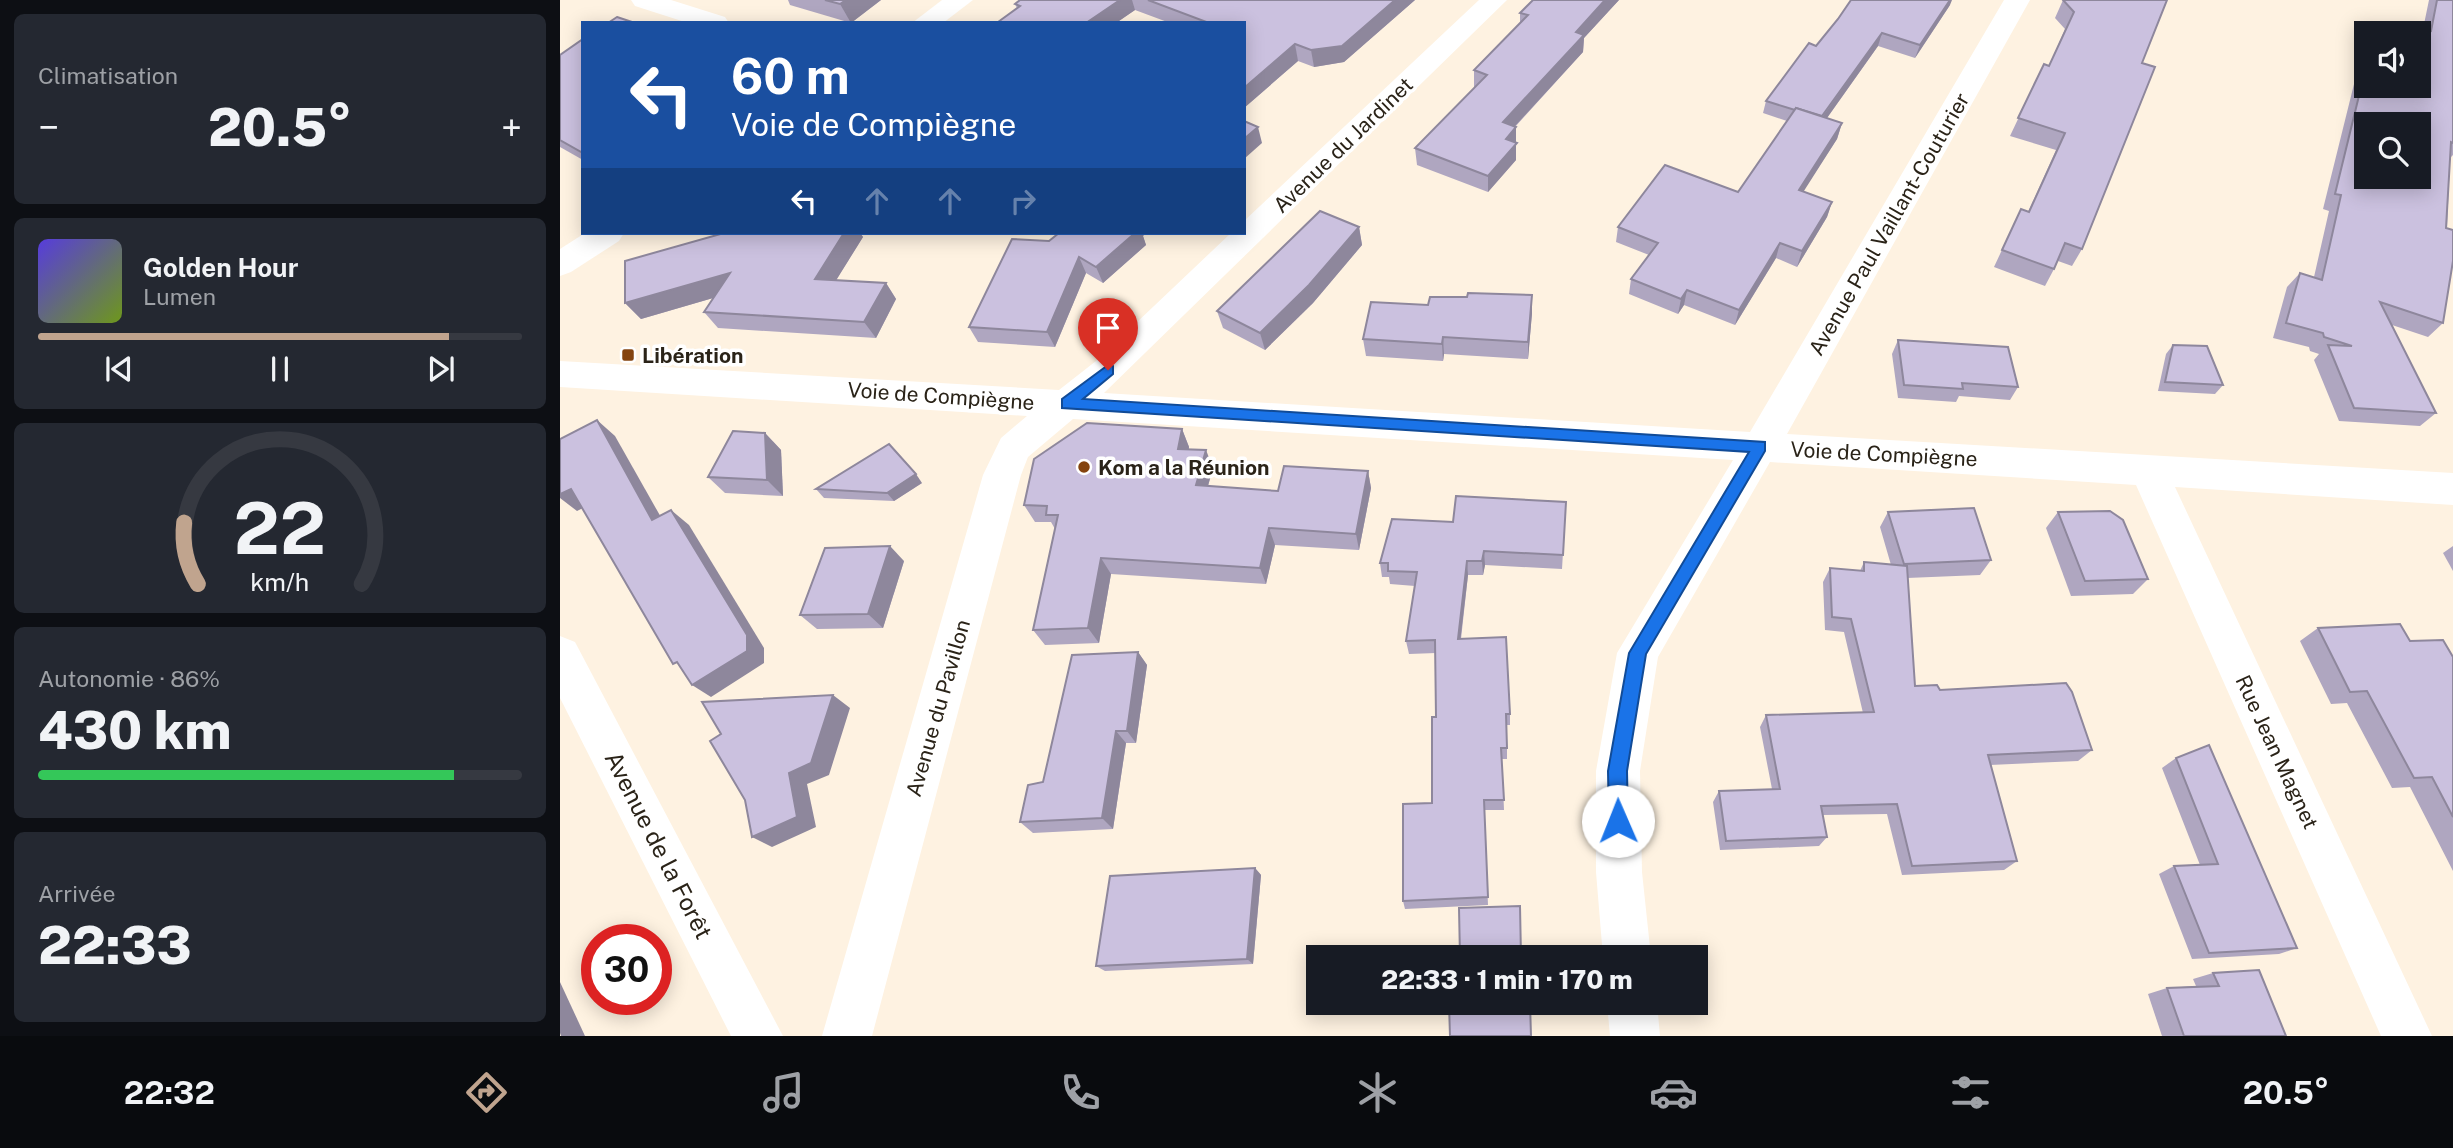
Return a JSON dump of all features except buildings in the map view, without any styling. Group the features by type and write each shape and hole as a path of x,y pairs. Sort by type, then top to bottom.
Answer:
{"street":[{"path":"644,0 710,21"},
{"path":"928,21 960,0"},
{"name":"Avenue du Jardinet","path":"1067,404 1108,370 1494,0"},
{"name":"Avenue Paul Vaillant-Couturier","path":"1627,945 1619,872 1618,771 1638,653 1760,447 2017,0"},
{"path":"560,264 605,235"},
{"name":"Voie de Compiègne","path":"560,374 2147,468 2453,489"},
{"name":"Avenue du Pavillon","path":"847,1036 1002,475 1014,448 1067,404"},
{"name":"Rue Jean Magnet","path":"2147,468 2407,1036"},
{"name":"Avenue de la Forêt","path":"560,655 758,1036"},
{"path":"1633,1015 1635,1036"}],"place":[{"name":"Libération","path":"628,355"},
{"name":"Kom a la Réunion","path":"1084,467"}],"route":[{"path":"1108,370 1067,404 1760,447 1638,653 1618,771 1618,821"}]}
